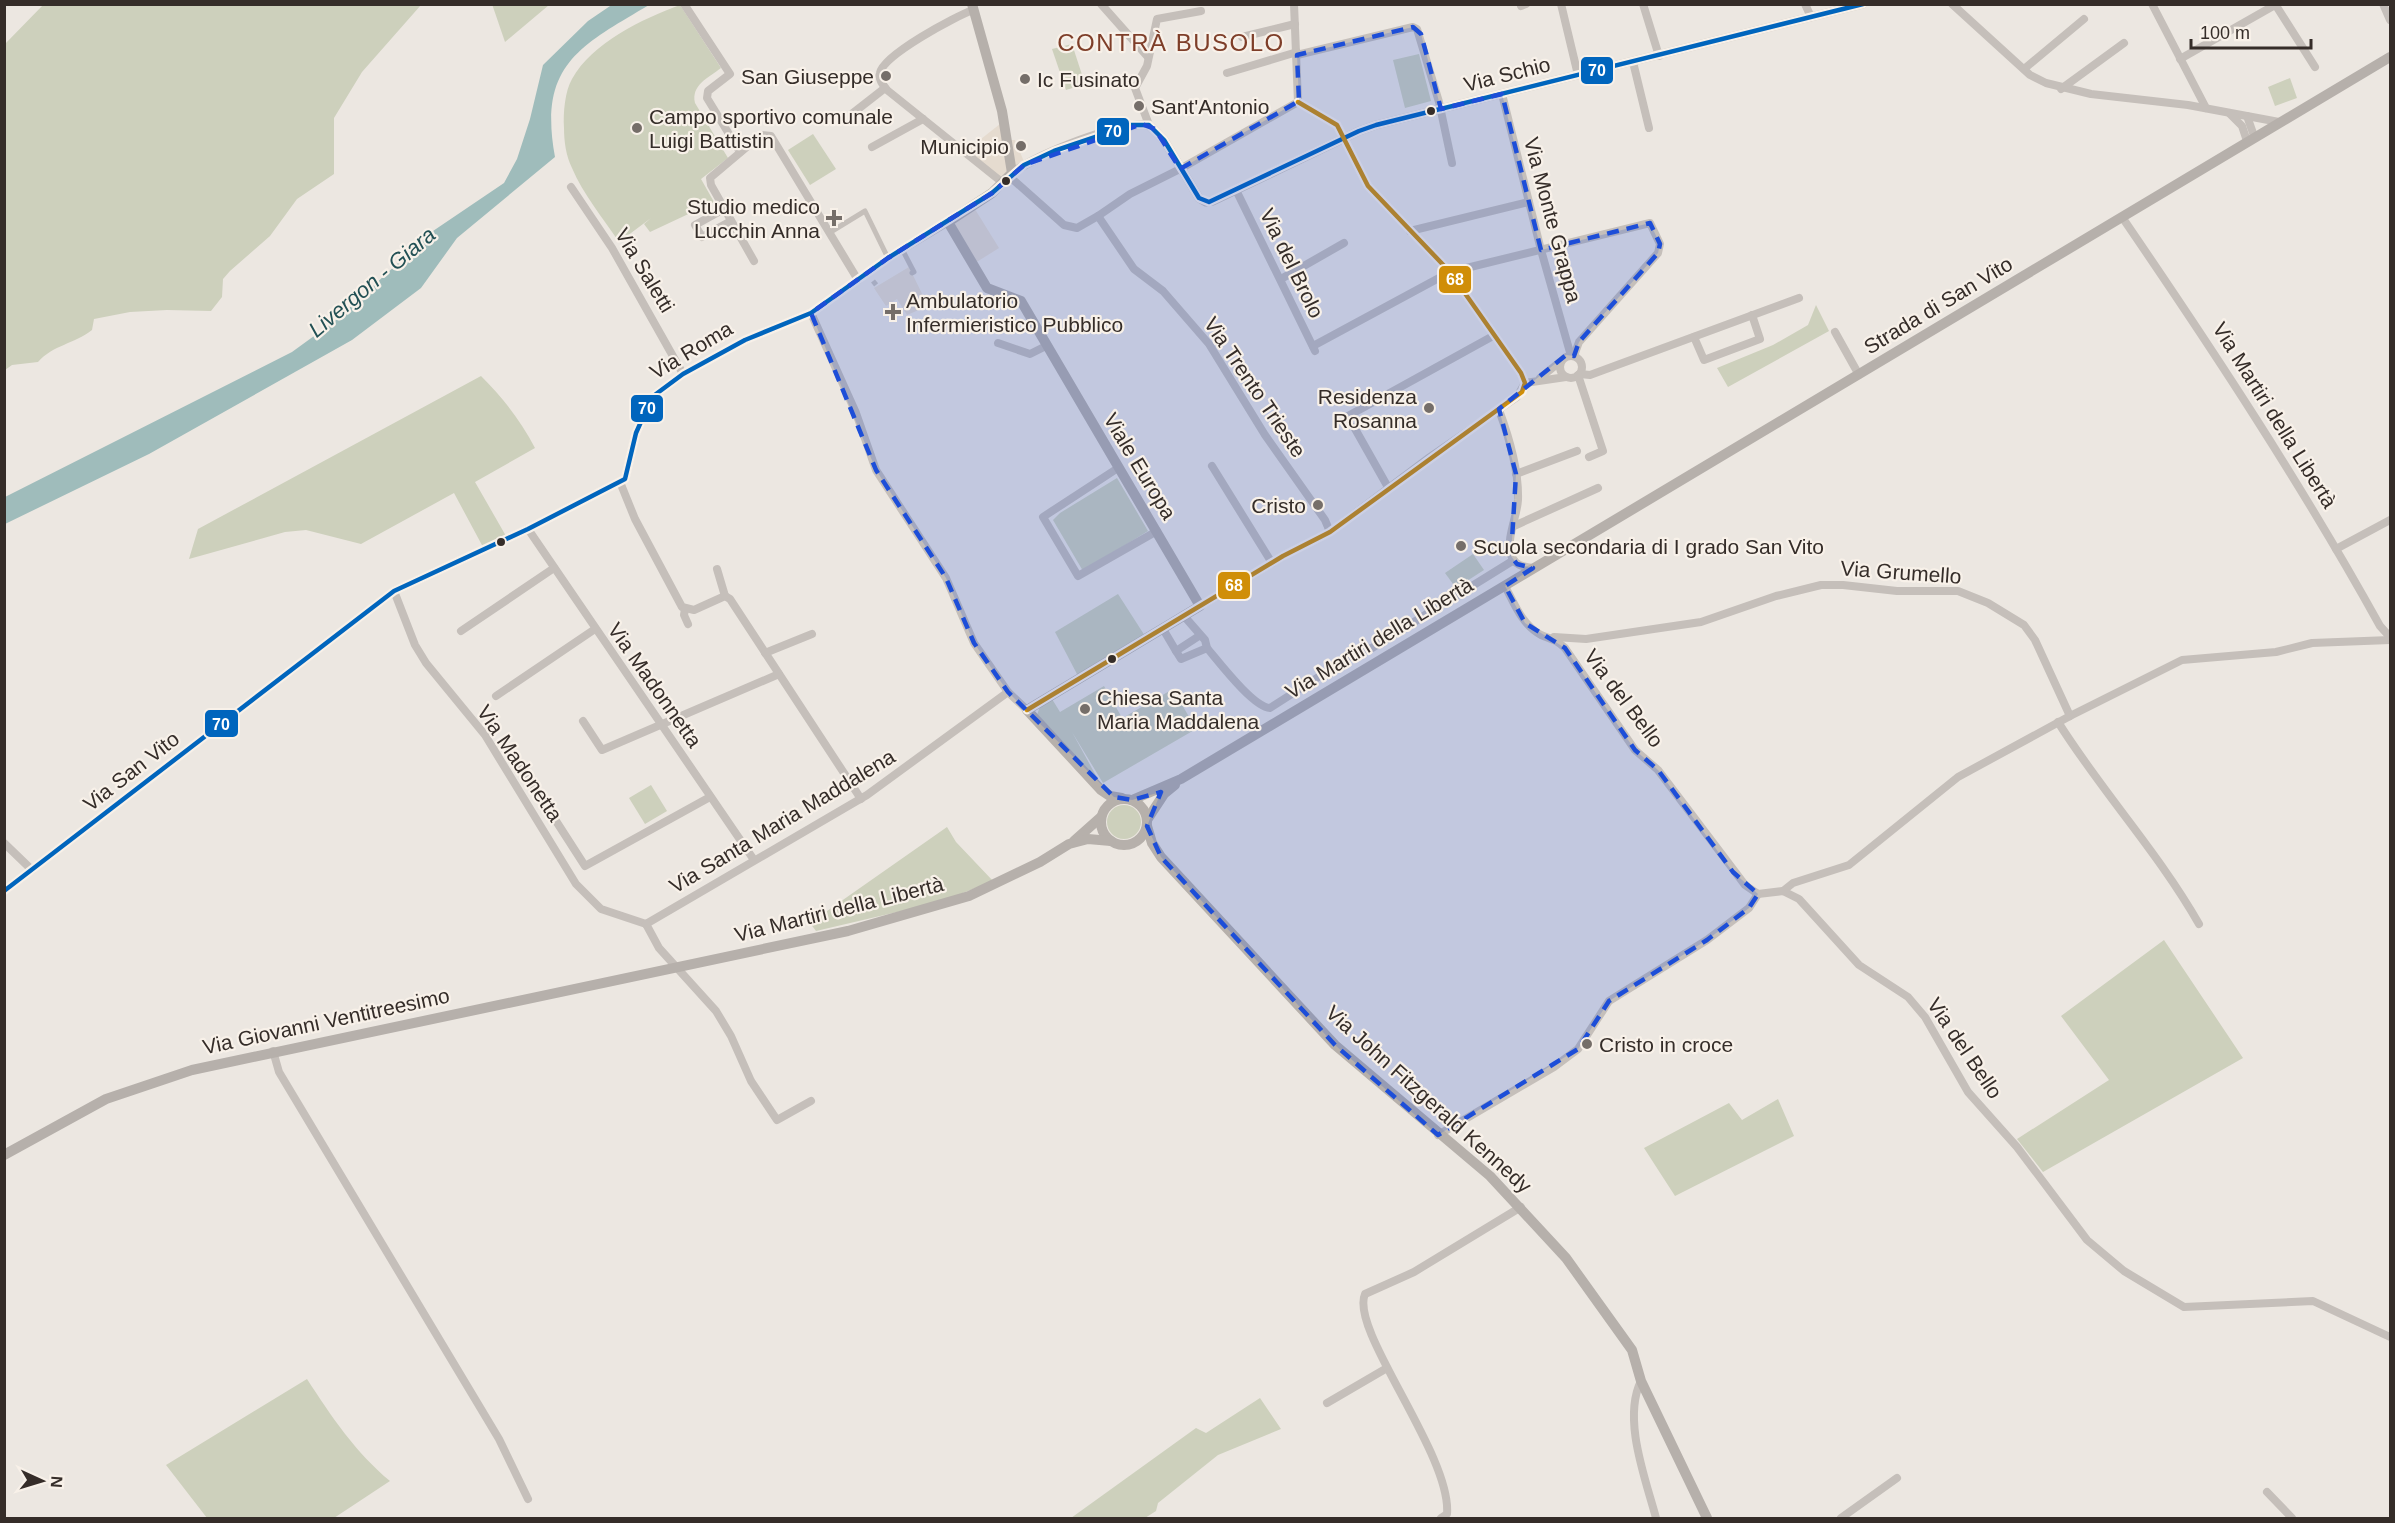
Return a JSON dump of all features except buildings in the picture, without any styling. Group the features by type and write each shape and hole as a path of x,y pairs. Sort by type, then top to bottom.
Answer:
{"main road":[{"path":"972,7 1002,111 1008,177"},
{"name":"Strada di San Vito","path":"1505,586 2251,138 2391,57"},
{"name":"Via Roma","path":"948,222 1008,177"},
{"name":"Viale Europa","path":"948,222 987,288 1021,301 1200,606"},
{"name":"Via Martiri della Libertà","path":"1127,799 1181,779 1505,586"},
{"path":"1089,778 1102,815 1102,830 1111,842 1125,845 1142,837 1147,823 1143,808 1127,799 1105,793 1027,710 1200,606"},
{"name":"Via Martiri della Libertà","path":"1147,823 1164,794 1181,779"},
{"path":"1069,844 1102,815 1107,805 1127,799"},
{"name":"Via John Fitzgerald Kennedy","path":"1147,823 1152,843 1161,857 1335,1045 1438,1135 1490,1176 1521,1207 1602,1305 1632,1350 1641,1381 1707,1518"},
{"name":"Via Martiri della Libertà","path":"674,968 848,931 939,906 996,885 1069,844 1089,839 1111,842"},
{"name":"Via John Fitzgerald Kennedy","path":"1133,843 1161,857"},
{"name":"Via Giovanni Ventitreesimo","path":"4,1155 106,1100 192,1070 674,968"}],"street":[{"path":"684,4 730,74 708,90 707,98 740,152"},
{"path":"1101,4 1148,57"},
{"path":"1294,4 1298,102"},
{"path":"1561,4 1578,75"},
{"path":"1643,4 1659,56"},
{"path":"1805,4 1811,17"},
{"name":"Via Schio","path":"1180,169 1203,200 1213,201 1376,125 1863,4"},
{"path":"1952,4 2024,69 2046,83 2061,89 2206,108 2279,122"},
{"path":"2152,4 2206,108"},
{"path":"2383,4 2391,20"},
{"path":"2180,59 2275,5 2315,67"},
{"path":"972,7 884,65 880,73 885,88 923,119 1008,177 1064,225 1077,228 1130,194 1180,169 1298,102"},
{"path":"1180,169 1164,140 1149,125 1135,87 1147,66 1157,19 1201,11"},
{"path":"2024,69 2084,20"},
{"path":"1242,37 1295,24"},
{"path":"1227,73 1413,27 1420,34 1440,110"},
{"path":"2061,89 2124,43"},
{"path":"1633,62 1649,128"},
{"path":"853,113 885,88"},
{"name":"Via Monte Grappa","path":"1502,94 1541,250 1572,356"},
{"path":"1298,102 1332,121 1345,138 1368,186 1450,272 1525,382"},
{"name":"Via Schio","path":"1440,110 1452,163"},
{"path":"2229,113 2251,138"},
{"path":"2247,116 2251,138"},
{"path":"872,147 923,119"},
{"path":"1008,177 1054,151 1131,125 1149,125"},
{"path":"754,261 711,185 710,178 761,135 771,135 858,280"},
{"name":"Via Saletti","path":"571,187 612,248 683,374"},
{"name":"Via del Brolo","path":"1236,190 1314,348 1450,272"},
{"path":"1410,231 1529,202"},
{"path":"724,209 695,225 702,237 730,220"},
{"path":"829,233 865,211 888,258"},
{"name":"Via Trento Trieste","path":"1098,216 1134,269 1163,291 1209,344 1265,435 1330,532"},
{"name":"Via Martiri della Libertà","path":"2122,217 2267,437 2380,626 2391,639"},
{"name":"Via Roma","path":"622,481 636,434 652,397 683,374 745,340 811,313 901,248 948,222"},
{"path":"1450,272 1650,223 1659,248 1579,342 1572,356 1539,379"},
{"path":"1281,279 1344,243"},
{"path":"901,248 914,272 912,273"},
{"path":"1580,372 1585,376 1603,370 1799,298"},
{"path":"811,313 856,413 876,471 923,539 946,578 974,643 1008,692 1027,710"},
{"path":"1694,337 1704,360 1760,339 1752,315"},
{"path":"1835,332 1859,375"},
{"path":"1348,416 1492,336"},
{"path":"998,343 1030,354 1046,346"},
{"path":"1572,356 1580,372 1603,451 1589,457"},
{"path":"1562,361 1561,372 1566,377"},
{"path":"1525,382 1566,377 1580,372"},
{"path":"1200,606 1330,532 1517,398 1525,382"},
{"path":"1499,410 1516,474 1518,500 1510,542 1511,556 1517,564 1533,568"},
{"path":"1354,427 1389,489"},
{"path":"1516,474 1576,451"},
{"path":"1212,466 1272,563"},
{"path":"1118,468 1043,517 1078,576 1157,531"},
{"path":"394,591 528,529 622,481 638,523 681,607 693,610 725,596"},
{"path":"1514,526 1598,488"},
{"path":"2336,549 2391,520"},
{"name":"Via Madonnetta","path":"528,529 754,861"},
{"path":"1184,616 1199,636 1205,640 1207,648 1253,699 1264,708 1270,708 1359,651 1372,648 1514,560"},
{"path":"461,631 554,567"},
{"path":"717,569 725,596 730,599 861,799"},
{"name":"Via Grumello","path":"1553,637 1586,639 1701,622 1776,596 1821,585 1897,591 1958,591 1988,603 2024,625 2035,640 2070,716"},
{"name":"Via del Bello","path":"1505,586 1525,623 1542,636 1553,637 1565,648 1635,750 1658,770 1694,815 1733,872 1758,894"},
{"name":"Via San Vito","path":"4,891 394,591"},
{"name":"Via Madonetta","path":"394,591 415,645 426,663 486,735 576,884 601,909 646,924"},
{"path":"685,609 684,615 688,624"},
{"path":"495,696 595,629"},
{"path":"1163,629 1182,659 1207,648"},
{"path":"765,652 812,634"},
{"path":"1176,651 1199,636"},
{"path":"1438,1135 1554,1067 1578,1049 1609,1001 1707,940 1749,908 1758,894 1783,891 1801,880 1849,865 1958,777 2058,722 2182,660 2276,652 2312,643 2391,639"},
{"path":"584,721 602,750 779,674"},
{"name":"Via Santa Maria Maddalena","path":"646,924 861,799 1008,692"},
{"path":"2058,722 2085,765 2175,881 2199,924"},
{"path":"520,765 585,866 710,796"},
{"path":"4,843 32,870"},
{"name":"Via del Bello","path":"1783,891 1799,899 1859,965 1908,997 1925,1017 1968,1092 2017,1146 2087,1240 2124,1271 2184,1307 2313,1301 2391,1336"},
{"path":"646,924 659,948 674,968 716,1011 731,1036 752,1082 777,1120 811,1101"},
{"path":"273,1052 279,1072 499,1439 528,1499"},
{"path":"1441,1518 1446,1514 1448,1501 1444,1485 1407,1403 1369,1330 1363,1310 1365,1294 1414,1272 1521,1207"},
{"path":"1327,1403 1387,1368"},
{"path":"1641,1381 1636,1390 1635,1439 1656,1518"},
{"path":"1841,1518 1897,1479"},
{"path":"2267,1492 2292,1518"}],"highlighted area":[{"path":"1413,27 1421,34 1441,109 1502,94 1541,250 1650,223 1660,244 1658,253 1579,342 1574,356 1566,355 1499,409 1516,474 1511,556 1517,564 1533,568 1505,586 1525,623 1565,648 1635,750 1658,770 1733,872 1758,894 1749,908 1707,940 1609,1001 1578,1049 1438,1135 1335,1045 1161,857 1147,826 1161,792 1132,800 1114,797 1008,692 974,643 946,578 876,470 811,313 888,258 992,193 1024,165 1142,124 1155,129 1180,169 1299,101 1297,55"}],"green space":[{"path":"44,4 421,5 362,72 334,118 334,174 297,199 270,236 230,271 223,279 222,297 211,311 130,312 94,319 92,330 50,352 38,362 12,365 5,370 5,44"},
{"path":"492,4 549,4 549,5 505,42"},
{"name":"Campo sportivo comunale Luigi Battistin","path":"680,5 721,68 698,87 694,97 695,103 728,158 701,179 714,202 650,232 644,224 651,218 619,242 582,187 568,159 564,122 568,90 581,66 605,43 634,25"},
{"path":"1072,44 1085,84 1066,90 1052,49"},
{"path":"1419,54 1431,101 1405,108 1393,60"},
{"path":"2290,78 2297,98 2275,106 2268,87"},
{"path":"813,134 836,169 810,185 788,150"},
{"path":"1816,305 1829,331 1728,387 1717,368 1773,345 1808,325"},
{"path":"481,376 511,410 535,448 475,482 506,536 483,547 454,493 361,544 306,530 285,532 189,559 198,529"},
{"path":"1117,478 1148,531 1083,571 1053,520 1060,513"},
{"path":"1473,554 1484,570 1456,588 1445,573"},
{"path":"1118,594 1145,636 1078,676 1055,632"},
{"path":"1104,686 1125,723 1128,721 1126,716 1173,689 1196,729 1103,783 1072,732 1100,783 1037,715 1040,706 1052,699 1060,712"},
{"path":"651,785 667,811 645,824 629,798"},
{"path":"1124,805 1136,810 1141,822 1136,834 1124,839 1112,834 1107,822 1112,810"},
{"path":"947,827 956,842 993,881 940,902 816,931 810,923"},
{"path":"2164,940 2243,1058 2043,1172 2017,1139 2109,1080 2061,1016"},
{"path":"1778,1099 1794,1136 1675,1196 1644,1148 1729,1103 1742,1120"},
{"path":"307,1379 355,1446 390,1481 334,1518 207,1518 166,1465"},
{"path":"1260,1398 1281,1429 1218,1455 1158,1503 1156,1511 1145,1518 1071,1518 1196,1428 1206,1433"}],"shaded area":[{"path":"1000,124 1010,140 1015,140 1025,164 1006,186 967,150"},
{"path":"973,206 999,248 975,263 950,221"},
{"path":"909,267 928,306 907,315 897,299 886,306 874,288"}],"water":[{"path":"613,4 649,5 584,47 559,79 553,100 551,126 555,157 457,238 421,288 352,340 149,454 5,524 5,497 292,352 336,320 433,231 504,183 517,159 530,119 543,65 588,21"}],"tunnel":[{"path":"873,281 877,286"}],"transit line":[{"name":"70","path":"4,891 394,591 528,529 625,479 636,433 652,397 683,374 745,340 811,313 888,258 992,193 1024,165 1054,151 1131,125 1149,125 1164,140 1199,198 1209,202 1376,125 1863,4"},
{"name":"68","path":"1027,710 1283,556 1330,532 1522,392 1525,383 1521,373 1450,272 1368,186 1337,125 1298,102"}],"place":[{"name":"San Giuseppe","path":"886,76"},
{"name":"Ic Fusinato","path":"1025,79"},
{"name":"Sant'Antonio","path":"1139,106"},
{"name":"Campo sportivo comunale Luigi Battistin","path":"637,128"},
{"name":"Municipio","path":"1021,146"},
{"name":"Studio medico Lucchin Anna","path":"834,218"},
{"name":"Ambulatorio Infermieristico Pubblico","path":"893,312"},
{"name":"Residenza Rosanna","path":"1429,408"},
{"name":"Cristo","path":"1318,505"},
{"name":"Scuola secondaria di I grado San Vito","path":"1461,546"},
{"name":"Chiesa Santa Maria Maddalena","path":"1085,709"},
{"name":"Cristo in croce","path":"1587,1044"}],"district":[{"name":"CONTRÀ BUSOLO","path":"1171,42"}],"water label":[{"name":"Livergon - Giara","path":"372,282"}]}
